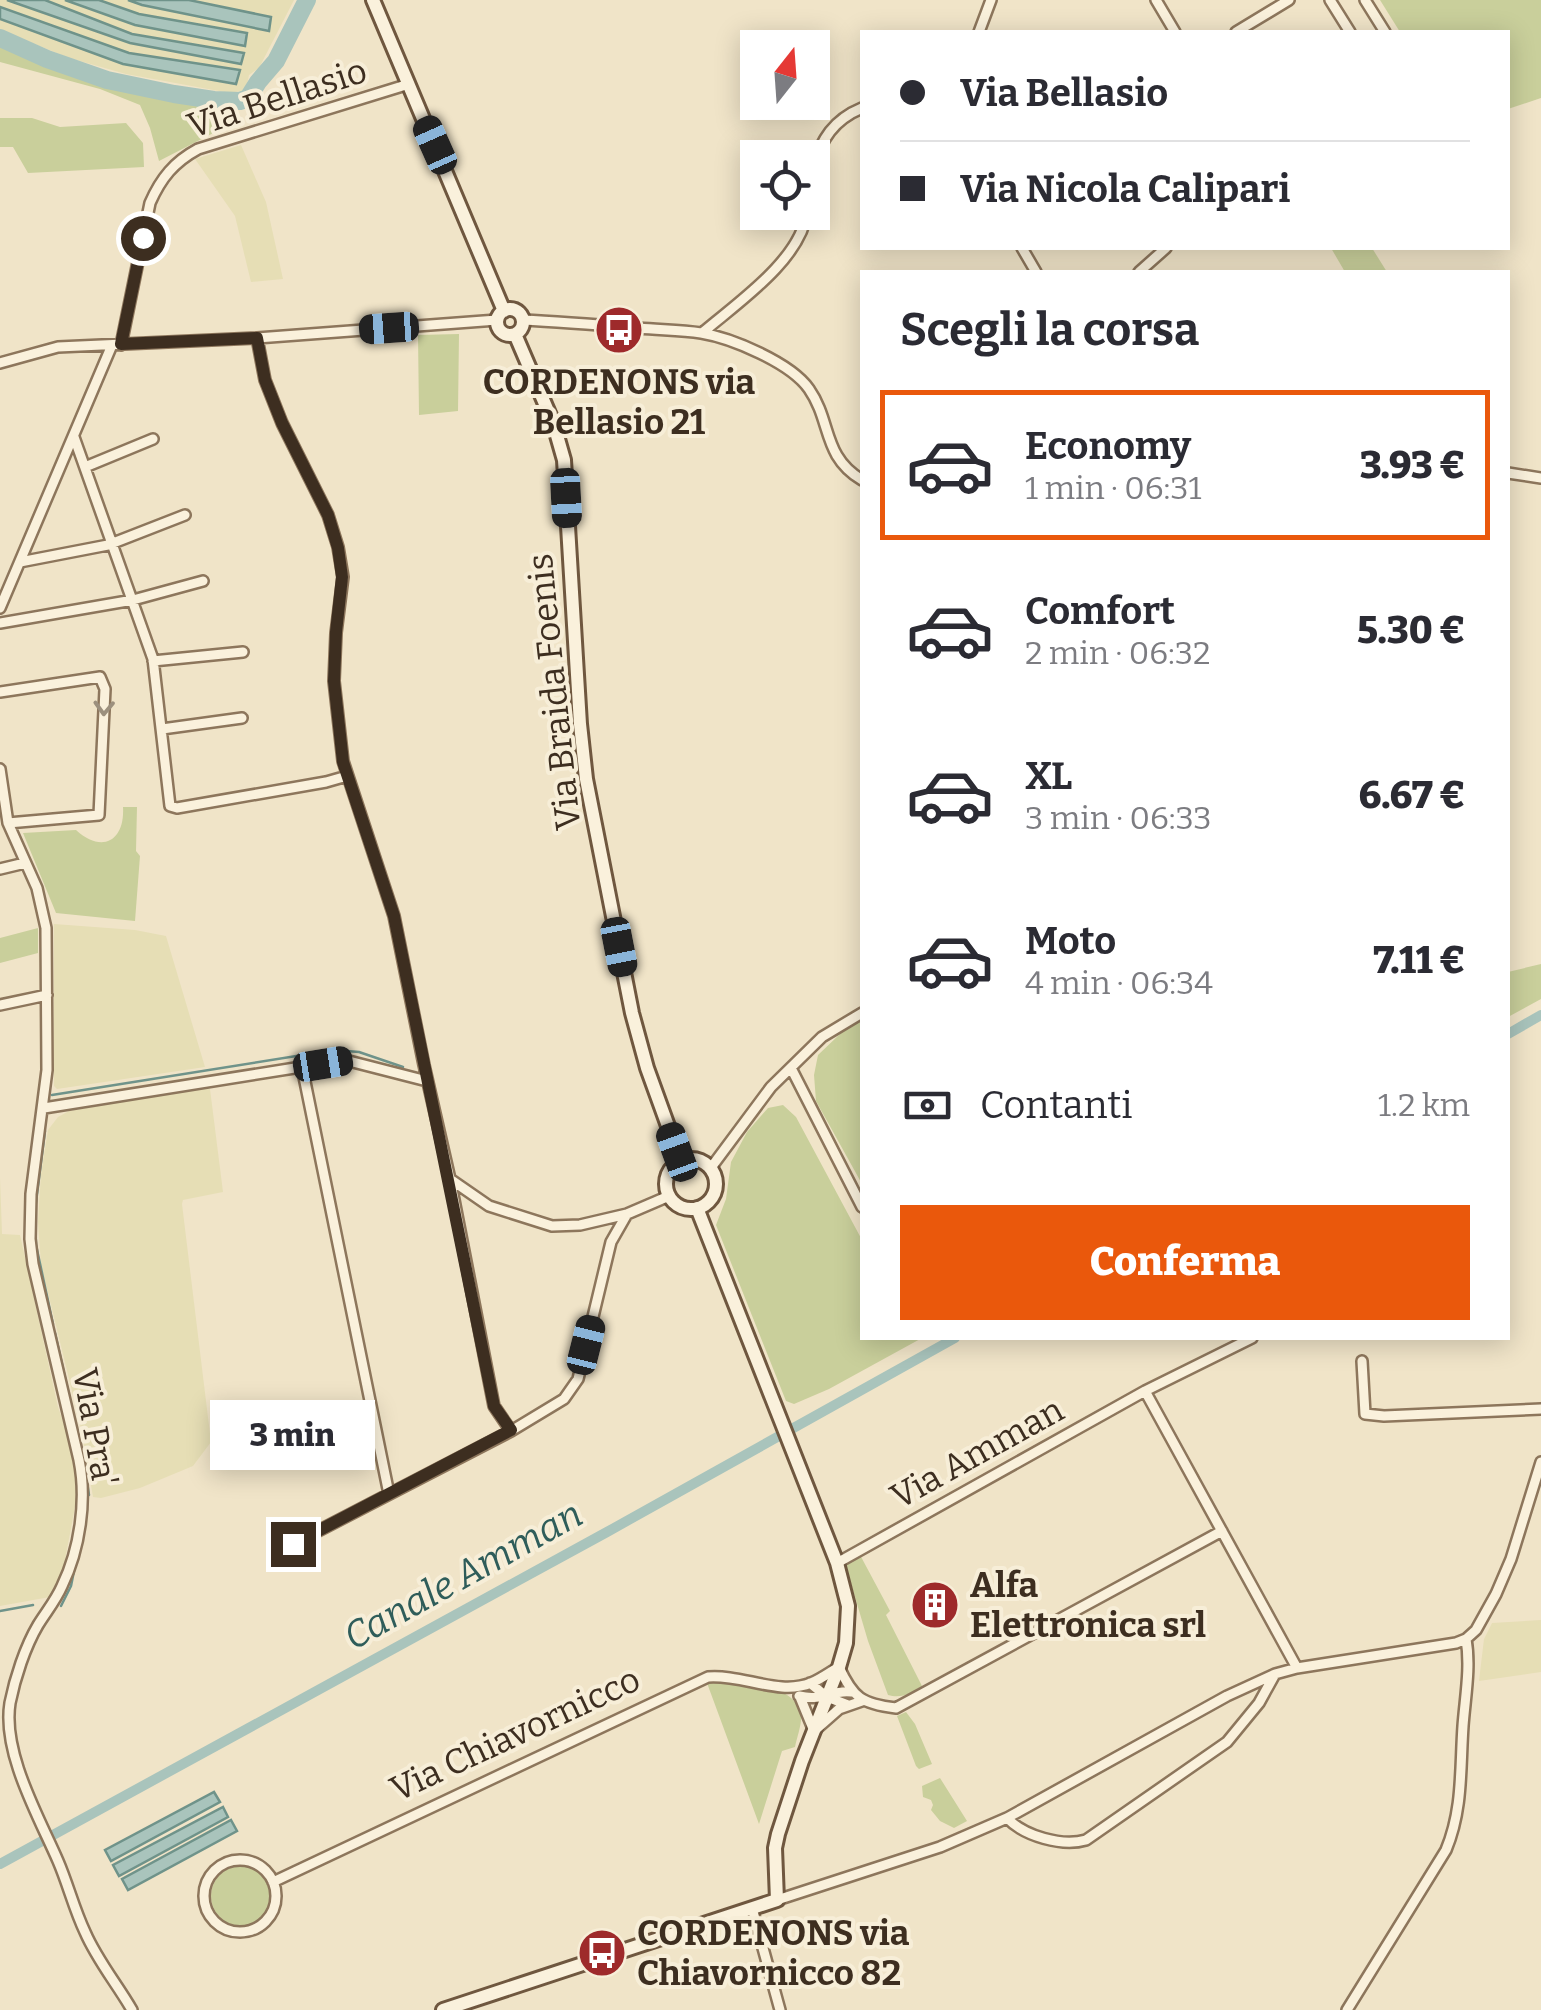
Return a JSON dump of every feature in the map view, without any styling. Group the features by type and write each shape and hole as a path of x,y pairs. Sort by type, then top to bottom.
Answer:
{"street":[{"path":"980,30 991,0"},
{"path":"1156,0 1174,30"},
{"path":"1239,30 1289,0"},
{"path":"1365,0 1384,30"},
{"path":"1333,1 1349,30"},
{"path":"1,362 58,347 257,338 500,315 514,310 523,320 522,328 515,334 501,333 500,315 374,3"},
{"name":"Via Bellasio","path":"0,608 117,345 150,203 159,183 181,158 198,149 408,84"},
{"path":"823,140 829,130 860,109"},
{"path":"702,333 770,274 802,230"},
{"path":"1141,270 1164,250"},
{"path":"523,320 702,333 763,356 792,372 807,386 845,469 860,479"},
{"name":"Via Braida Foenis","path":"515,334 554,426 564,460 586,779 632,1013 681,1162"},
{"path":"257,338 265,380 328,515 338,548 342,577 334,681 347,776 394,916 494,1406 511,1430"},
{"path":"74,437 154,662 170,806 177,808 347,776"},
{"path":"85,467 153,440"},
{"path":"1510,474 1541,478"},
{"path":"20,562 113,543 184,515"},
{"path":"0,624 133,600 203,581"},
{"path":"154,662 243,652"},
{"path":"0,692 100,677 105,690 100,814 8,823"},
{"path":"162,728 242,718"},
{"name":"Via Pra'","path":"0,769 8,823 44,911 47,1070 31,1194 32,1251 82,1492 70,1569 29,1644 10,1706 10,1732 30,1801 85,1933 132,2010"},
{"path":"0,869 25,863"},
{"path":"0,1005 47,995"},
{"path":"710,1168 771,1087 822,1037 860,1014"},
{"path":"44,1108 344,1060 427,1081"},
{"path":"302,1067 389,1494"},
{"path":"790,1068 860,1202"},
{"path":"696,1160 710,1168 715,1190 709,1201 698,1208 681,1207 669,1196 669,1174 681,1162 696,1160"},
{"path":"450,1179 489,1206 552,1226 627,1214 669,1196"},
{"path":"698,1208 836,1563 849,1619 839,1666 778,1834 777,1900"},
{"path":"293,1544 564,1399 578,1379 611,1242 627,1214"},
{"name":"Via Amman","path":"836,1563 1145,1391 1248,1340"},
{"path":"1362,1361 1365,1414 1541,1409"},
{"path":"1145,1391 1297,1668"},
{"path":"442,2010 940,1847 1007,1818 1227,1696 1275,1674 1466,1639 1484,1617 1511,1559 1541,1462"},
{"path":"839,1666 852,1692 862,1701 896,1708 1222,1532"},
{"path":"1347,2010 1446,1850 1456,1826 1466,1639"},
{"name":"Via Chiavornicco","path":"273,1882 708,1677 790,1688 810,1683 839,1666"},
{"path":"1007,1818 1014,1826 1045,1838 1072,1843 1086,1840 1227,1742 1259,1703 1275,1674"},
{"path":"810,1683 827,1698 848,1706"},
{"path":"790,1688 800,1697 814,1731"},
{"path":"800,1697 815,1700 839,1690 852,1692"},
{"path":"814,1731 831,1714 862,1701"},
{"path":"240,1860 255,1864 273,1882 274,1908 258,1928 242,1932 220,1926 204,1900 206,1884 226,1863 240,1860"},
{"path":"752,1908 780,2010"}],"shaded area":[{"path":"0,0 294,0 259,68 249,75 246,90 230,93 126,74 69,58 0,30"},
{"path":"241,145 266,202 283,279 251,282 235,216 195,159"},
{"path":"54,924 166,936 205,1067 57,1089"},
{"path":"210,1089 223,1192 183,1200 182,1204 211,1442 193,1466 140,1488 93,1497 81,1428 41,1264 38,1222 48,1130 69,1111"},
{"path":"0,1178 2,1234 20,1235 58,1407 72,1448 77,1496 63,1571 50,1597 0,1606"},
{"path":"1541,1620 1541,1672 1479,1681 1484,1639 1492,1623"}],"green space":[{"path":"1380,0 1541,0 1541,98 1510,108 1510,30 1399,30"},
{"path":"0,38 55,61 140,88 229,101 236,107 234,120 159,161 140,105 100,89 0,62"},
{"path":"0,118 32,118 60,127 126,123 143,143 144,167 28,173 13,147 0,147"},
{"path":"1332,250 1373,250 1386,270 1344,270"},
{"path":"459,334 458,411 419,415 418,335"},
{"path":"123,807 137,807 136,851 140,856 135,921 56,913 23,833 76,830 103,842 116,836"},
{"path":"38,928 38,953 0,963 0,938"},
{"path":"1541,964 1541,999 1510,1016 1510,972"},
{"path":"860,1015 860,1180 816,1101 814,1075 818,1055"},
{"path":"783,1105 796,1117 860,1236 860,1340 918,1340 794,1404 786,1401 716,1225 726,1199 731,1162 747,1132 768,1108"},
{"path":"859,1553 890,1611 886,1615 922,1686 906,1695 888,1695 868,1641 845,1563"},
{"path":"707,1683 771,1689 790,1697 799,1709 801,1722 795,1747 782,1751 759,1824"},
{"path":"906,1712 932,1764 919,1769 897,1716"},
{"path":"940,1778 967,1821 954,1828 940,1821 931,1810 931,1800 923,1797 922,1786"},
{"path":"241,1866 262,1875 271,1896 262,1917 241,1926 220,1917 211,1896 220,1875"}],"water":[{"path":"7,0 45,0 132,34 244,53 241,64 130,43"},
{"path":"65,0 99,0 139,14 247,33 245,46 135,25"},
{"path":"128,0 189,0 271,17 269,31 142,5"},
{"path":"0,7 129,53 240,70 236,84 123,64 0,19"},
{"path":"214,1792 220,1802 111,1861 105,1850"},
{"path":"223,1807 228,1817 119,1876 113,1865"},
{"path":"231,1820 237,1831 128,1890 122,1879"}],"waterway":[{"path":"0,38 107,80 174,94 240,101 248,98 276,61 307,0"},
{"name":"Canale Amman","path":"1510,1033 1541,1015"},
{"path":"52,1095 334,1050 359,1052 403,1067"},
{"path":"45,1131 35,1210 36,1245 53,1324"},
{"path":"55,1333 80,1444"},
{"name":"Canale Amman","path":"0,1864 951,1340"},
{"path":"84,1462 89,1495"},
{"path":"61,1606 75,1566"},
{"path":"0,1611 33,1605"}],"place":[{"name":"CORDENONS via Bellasio 21","path":"619,330"},
{"name":"Alfa Elettronica srl","path":"935,1605"},
{"name":"CORDENONS via Chiavornicco 82","path":"602,1953"}],"route":[{"path":"143,238 121,344 257,338 265,380 282,423 328,515 342,577 334,681 343,762 394,916 494,1406 511,1430 293,1544"}]}
